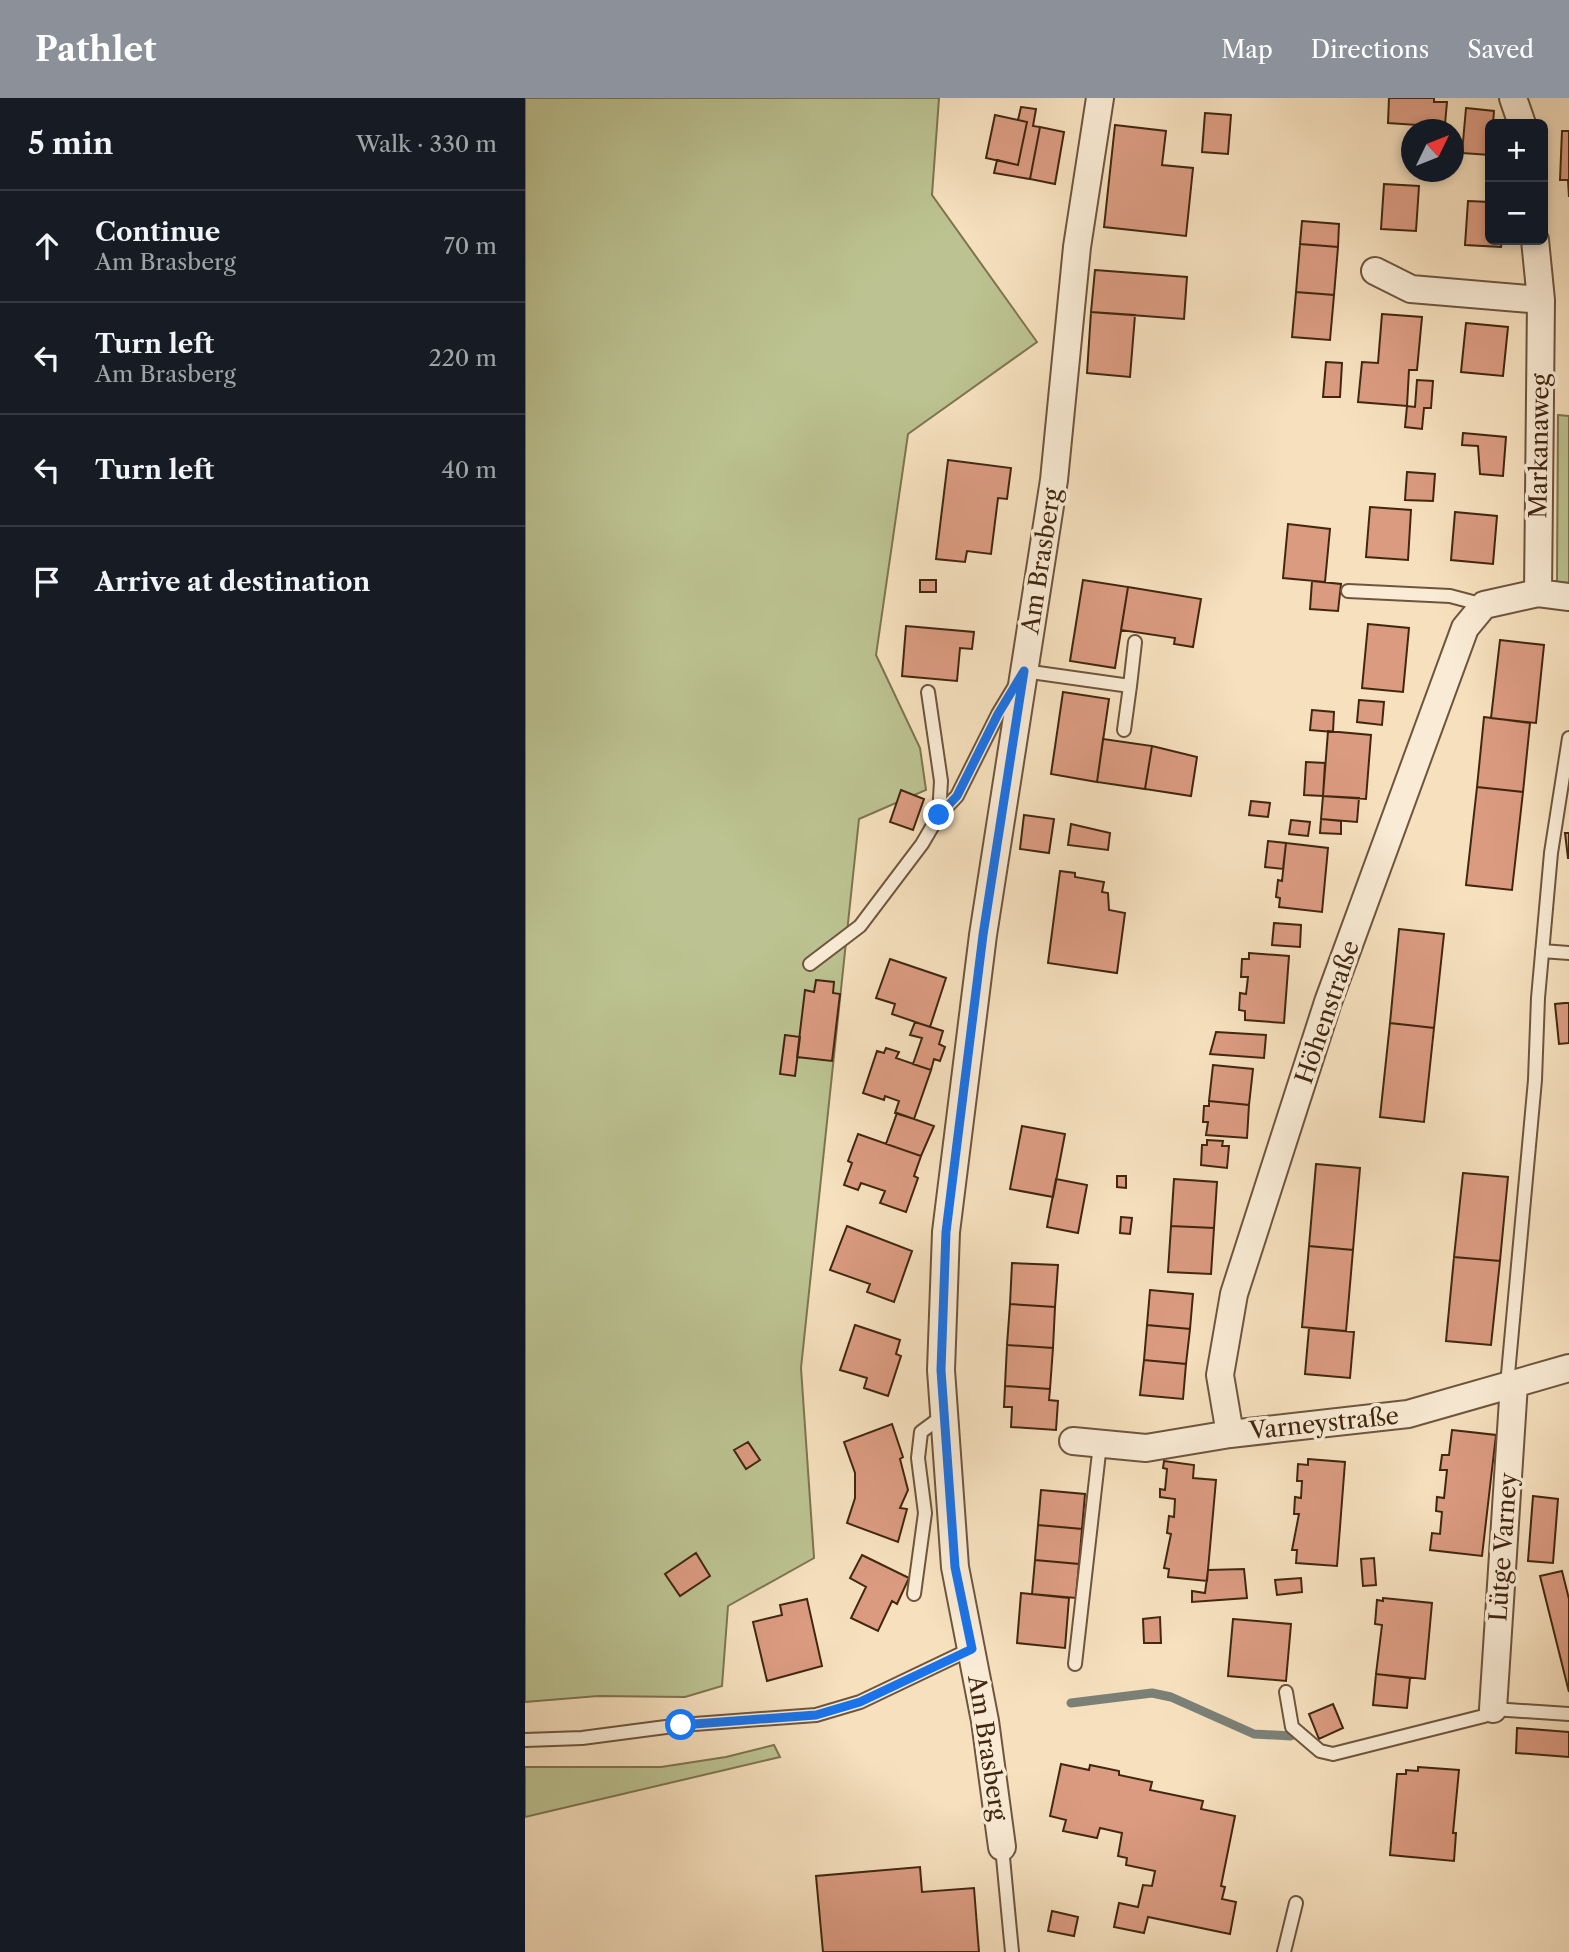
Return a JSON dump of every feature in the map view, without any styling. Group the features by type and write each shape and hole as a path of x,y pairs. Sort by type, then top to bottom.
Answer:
{"street":[{"name":"Am Brasberg","path":"1002,1847 1000,1810 955,1567 941,1370 946,1232 983,935 1054,480 1077,247 1100,98"},
{"path":"1513,98 1520,119"},
{"name":"Markanaweg","path":"1536,245 1541,300 1538,593"},
{"path":"1375,271 1411,289 1541,300"},
{"path":"1484,605 1538,593 1569,597"},
{"name":"Höhenstraße","path":"1230,1434 1220,1375 1234,1294 1328,1002 1465,628 1484,605"},
{"name":"Varneystraße","path":"1073,1441 1146,1448 1230,1434 1408,1414 1569,1368"},
{"name":"Lütge Varney","path":"1493,1709 1510,1385"}],"lane":[{"path":"1347,592 1450,596 1484,605"},
{"path":"1124,730 1135,642"},
{"path":"810,964 860,926 922,844 939,815 957,796 998,714 1024,671 1130,686"},
{"path":"928,692 941,781 939,815"},
{"path":"1510,1385 1535,1080 1542,951 1551,853 1567,774 1569,738"},
{"path":"1542,951 1569,953"},
{"path":"914,1594 925,1513 918,1458 921,1432 944,1415"},
{"path":"1075,1664 1100,1444"},
{"name":"Am Brasberg","path":"525,1740 582,1738 681,1725 816,1715 860,1702 972,1649"},
{"path":"1286,1692 1292,1727 1320,1751 1333,1754 1484,1716 1493,1709 1569,1714"},
{"path":"1002,1847 1012,1952"},
{"path":"1284,1952 1296,1903"}],"green space":[{"path":"525,98 939,98 932,195 1037,342 908,434 876,655 920,748 926,790 859,819 801,1368 814,1558 728,1606 722,1686 685,1697 598,1696 525,1702"},
{"path":"1558,415 1569,416 1569,583 1557,582"},
{"path":"774,1745 780,1757 525,1817 525,1767 661,1767 726,1757"}],"building":[{"path":"1389,98 1434,98 1434,102 1447,102 1445,119 1401,119 1401,124 1388,123"},
{"path":"1021,107 1036,109 1033,126 1040,127 1030,179 994,173 997,160 1018,165 1027,122 1018,120"},
{"path":"1466,108 1494,111 1493,119 1485,119 1485,155 1464,153"},
{"path":"1205,113 1231,115 1228,154 1202,152"},
{"path":"995,115 1027,122 1018,165 986,158"},
{"path":"1115,125 1166,131 1162,165 1193,168 1186,236 1104,227"},
{"path":"1040,127 1064,132 1055,184 1030,179"},
{"path":"1562,131 1569,131 1569,197 1568,180 1560,180"},
{"path":"1384,184 1419,186 1416,231 1381,229"},
{"path":"1468,201 1485,202 1485,245 1501,247 1465,245"},
{"path":"1302,221 1339,224 1338,247 1300,244"},
{"path":"1300,244 1338,247 1334,295 1296,292"},
{"path":"1095,270 1187,277 1184,319 1091,312"},
{"path":"1296,292 1334,295 1330,340 1292,337"},
{"path":"1091,312 1135,315 1130,377 1087,373"},
{"path":"1382,314 1422,317 1417,370 1409,370 1407,406 1358,402 1362,362 1378,363"},
{"path":"1466,323 1508,327 1503,376 1461,372"},
{"path":"1326,362 1342,363 1340,397 1323,397"},
{"path":"1417,380 1433,381 1431,408 1424,408 1422,429 1405,427 1407,406 1415,407"},
{"path":"1463,433 1506,437 1503,476 1480,474 1478,446 1462,445"},
{"path":"948,460 1011,468 1007,499 998,498 991,554 967,551 965,562 936,559"},
{"path":"1407,472 1435,474 1433,501 1405,500"},
{"path":"1370,507 1411,510 1408,560 1366,557"},
{"path":"1455,512 1497,516 1493,564 1451,560"},
{"path":"1288,524 1330,529 1325,582 1283,578"},
{"path":"920,580 936,580 936,592 920,592"},
{"path":"1083,580 1128,587 1115,668 1070,661"},
{"path":"1312,581 1341,584 1338,611 1310,609"},
{"path":"1128,587 1201,599 1193,647 1174,644 1175,638 1121,630"},
{"path":"1368,624 1409,628 1403,692 1362,688"},
{"path":"906,626 974,632 972,649 960,648 957,681 902,676"},
{"path":"1500,640 1544,645 1536,723 1491,718"},
{"path":"1063,692 1109,699 1097,782 1051,774"},
{"path":"1359,700 1384,702 1382,725 1357,722"},
{"path":"1312,710 1334,712 1333,732 1310,730"},
{"path":"1484,717 1530,723 1523,792 1477,787"},
{"path":"1328,731 1371,735 1366,799 1323,796"},
{"path":"1103,739 1152,746 1145,789 1097,782"},
{"path":"1152,746 1197,757 1191,796 1145,789"},
{"path":"1306,762 1325,763 1323,796 1304,795"},
{"path":"1477,787 1523,792 1512,890 1466,885"},
{"path":"901,790 924,799 913,830 890,822"},
{"path":"1323,796 1359,798 1357,822 1321,819"},
{"path":"1251,801 1270,803 1268,817 1249,815"},
{"path":"1024,815 1054,819 1049,853 1020,849"},
{"path":"1321,819 1341,821 1341,834 1320,833"},
{"path":"1291,820 1310,822 1308,836 1289,834"},
{"path":"1071,824 1110,833 1108,850 1068,845"},
{"path":"1565,833 1569,833 1569,858 1568,858"},
{"path":"1268,841 1286,843 1283,869 1265,867"},
{"path":"1286,843 1328,848 1322,912 1279,907 1280,898 1276,897 1278,880 1282,881"},
{"path":"1060,871 1075,873 1075,877 1104,882 1102,892 1108,893 1109,910 1125,913 1117,973 1048,963"},
{"path":"1274,923 1301,925 1300,947 1272,945"},
{"path":"1399,929 1444,934 1434,1028 1390,1023"},
{"path":"1249,953 1289,956 1284,1023 1245,1020 1245,1011 1239,1010 1240,993 1246,994 1248,977 1241,977 1242,959 1249,959"},
{"path":"890,959 946,978 930,1027 892,1014 895,1004 876,998"},
{"path":"816,980 834,982 833,993 840,994 832,1061 797,1057 805,990 814,992"},
{"path":"1569,1003 1569,1043 1559,1044 1555,1004"},
{"path":"915,1022 943,1031 939,1044 945,1047 940,1061 934,1059 931,1070 913,1064 922,1038 910,1035"},
{"path":"1390,1023 1434,1028 1424,1122 1380,1117"},
{"path":"1216,1032 1266,1035 1264,1058 1210,1054"},
{"path":"785,1035 800,1037 795,1076 780,1074"},
{"path":"886,1048 899,1052 896,1058 931,1070 914,1119 895,1113 899,1101 885,1096 884,1100 863,1093 877,1051 884,1053"},
{"path":"1213,1065 1253,1069 1249,1105 1209,1101"},
{"path":"1209,1101 1249,1105 1247,1138 1206,1135 1208,1122 1203,1122 1204,1106 1209,1106"},
{"path":"897,1113 934,1126 921,1156 886,1144"},
{"path":"1022,1126 1065,1134 1053,1197 1010,1189"},
{"path":"858,1134 921,1156 914,1176 918,1178 906,1212 880,1203 885,1191 861,1183 858,1190 844,1185 852,1163 848,1161"},
{"path":"1207,1140 1223,1141 1222,1146 1229,1146 1227,1168 1201,1165 1202,1145 1207,1145"},
{"path":"1316,1164 1360,1168 1353,1250 1309,1246"},
{"path":"1463,1173 1508,1177 1500,1261 1454,1257"},
{"path":"1117,1176 1126,1176 1126,1188 1117,1187"},
{"path":"1056,1179 1087,1185 1078,1233 1047,1227"},
{"path":"1174,1179 1217,1182 1214,1228 1171,1226"},
{"path":"1121,1217 1132,1218 1130,1234 1120,1233"},
{"path":"847,1226 912,1251 894,1302 867,1292 870,1284 830,1270"},
{"path":"1171,1226 1214,1228 1211,1274 1168,1272"},
{"path":"1309,1246 1353,1250 1346,1331 1302,1327"},
{"path":"1454,1257 1500,1261 1491,1345 1446,1341"},
{"path":"1012,1263 1058,1265 1055,1307 1010,1304"},
{"path":"1150,1290 1193,1294 1190,1329 1147,1325"},
{"path":"1010,1304 1055,1307 1053,1348 1007,1345"},
{"path":"855,1325 900,1340 896,1354 901,1356 888,1396 864,1388 867,1378 840,1370"},
{"path":"1147,1325 1190,1329 1186,1364 1144,1360"},
{"path":"1309,1328 1354,1332 1350,1378 1305,1374"},
{"path":"1007,1345 1053,1348 1050,1389 1005,1386"},
{"path":"1144,1360 1186,1364 1183,1399 1140,1395"},
{"path":"1005,1386 1050,1389 1049,1400 1058,1401 1056,1430 1011,1427 1012,1407 1004,1407"},
{"path":"892,1424 903,1457 900,1459 908,1490 900,1508 907,1509 898,1542 847,1523 855,1498 855,1473 844,1442"},
{"path":"1452,1430 1496,1435 1482,1556 1430,1550 1432,1533 1440,1534 1442,1512 1436,1511 1437,1497 1444,1498 1447,1470 1440,1470 1442,1455 1449,1455"},
{"path":"748,1442 760,1460 746,1469 734,1450"},
{"path":"1308,1459 1345,1462 1337,1566 1296,1563 1297,1550 1292,1550 1299,1514 1294,1514 1295,1497 1301,1498 1302,1481 1297,1481 1298,1464 1308,1465"},
{"path":"1164,1461 1194,1465 1193,1478 1216,1480 1207,1581 1168,1577 1169,1569 1164,1568 1171,1534 1167,1533 1169,1516 1174,1517 1175,1499 1160,1497 1160,1489 1165,1490 1167,1469 1163,1468"},
{"path":"1041,1490 1085,1494 1082,1529 1038,1525"},
{"path":"1533,1496 1558,1499 1553,1563 1528,1561"},
{"path":"1038,1525 1082,1529 1079,1564 1035,1560"},
{"path":"696,1553 710,1576 680,1596 665,1574"},
{"path":"862,1555 909,1578 897,1604 892,1601 878,1631 851,1618 866,1587 850,1578"},
{"path":"1374,1558 1376,1585 1363,1586 1361,1559"},
{"path":"1035,1560 1079,1564 1076,1598 1032,1594"},
{"path":"1244,1569 1247,1598 1192,1602 1192,1591 1205,1593 1208,1570"},
{"path":"1562,1571 1569,1599 1569,1692 1540,1576"},
{"path":"1301,1578 1302,1592 1277,1595 1275,1580"},
{"path":"1021,1593 1069,1598 1065,1648 1017,1643"},
{"path":"1383,1598 1432,1603 1425,1679 1376,1674 1382,1625 1375,1624 1377,1600 1383,1601"},
{"path":"807,1599 822,1666 767,1681 753,1622 782,1615 780,1605"},
{"path":"1160,1617 1161,1643 1144,1643 1143,1619"},
{"path":"1233,1619 1291,1624 1286,1681 1228,1676"},
{"path":"1376,1674 1410,1678 1407,1708 1373,1705"},
{"path":"1333,1704 1343,1728 1319,1739 1309,1714"},
{"path":"1517,1728 1569,1732 1569,1757 1516,1753"},
{"path":"1061,1764 1089,1770 1090,1765 1119,1771 1119,1775 1152,1782 1150,1790 1203,1801 1201,1809 1235,1816 1221,1886 1225,1887 1222,1899 1236,1902 1230,1934 1148,1917 1144,1933 1114,1927 1119,1903 1138,1907 1143,1885 1152,1886 1155,1871 1126,1865 1127,1858 1118,1856 1122,1833 1100,1828 1097,1838 1063,1831 1066,1820 1050,1816"},
{"path":"1418,1767 1459,1770 1453,1833 1456,1833 1454,1861 1390,1855 1397,1774 1406,1774 1406,1770 1418,1771"},
{"path":"920,1867 922,1892 974,1888 979,1952 823,1952 816,1876"},
{"path":"1052,1911 1078,1917 1074,1936 1048,1931"}],"waterway":[{"path":"1071,1703 1152,1693 1171,1697 1254,1734 1291,1736"}],"route":[{"path":"681,1725 816,1715 860,1702 972,1649 955,1567 941,1370 946,1232 983,935 1024,671 998,714 957,796 939,815"}]}
